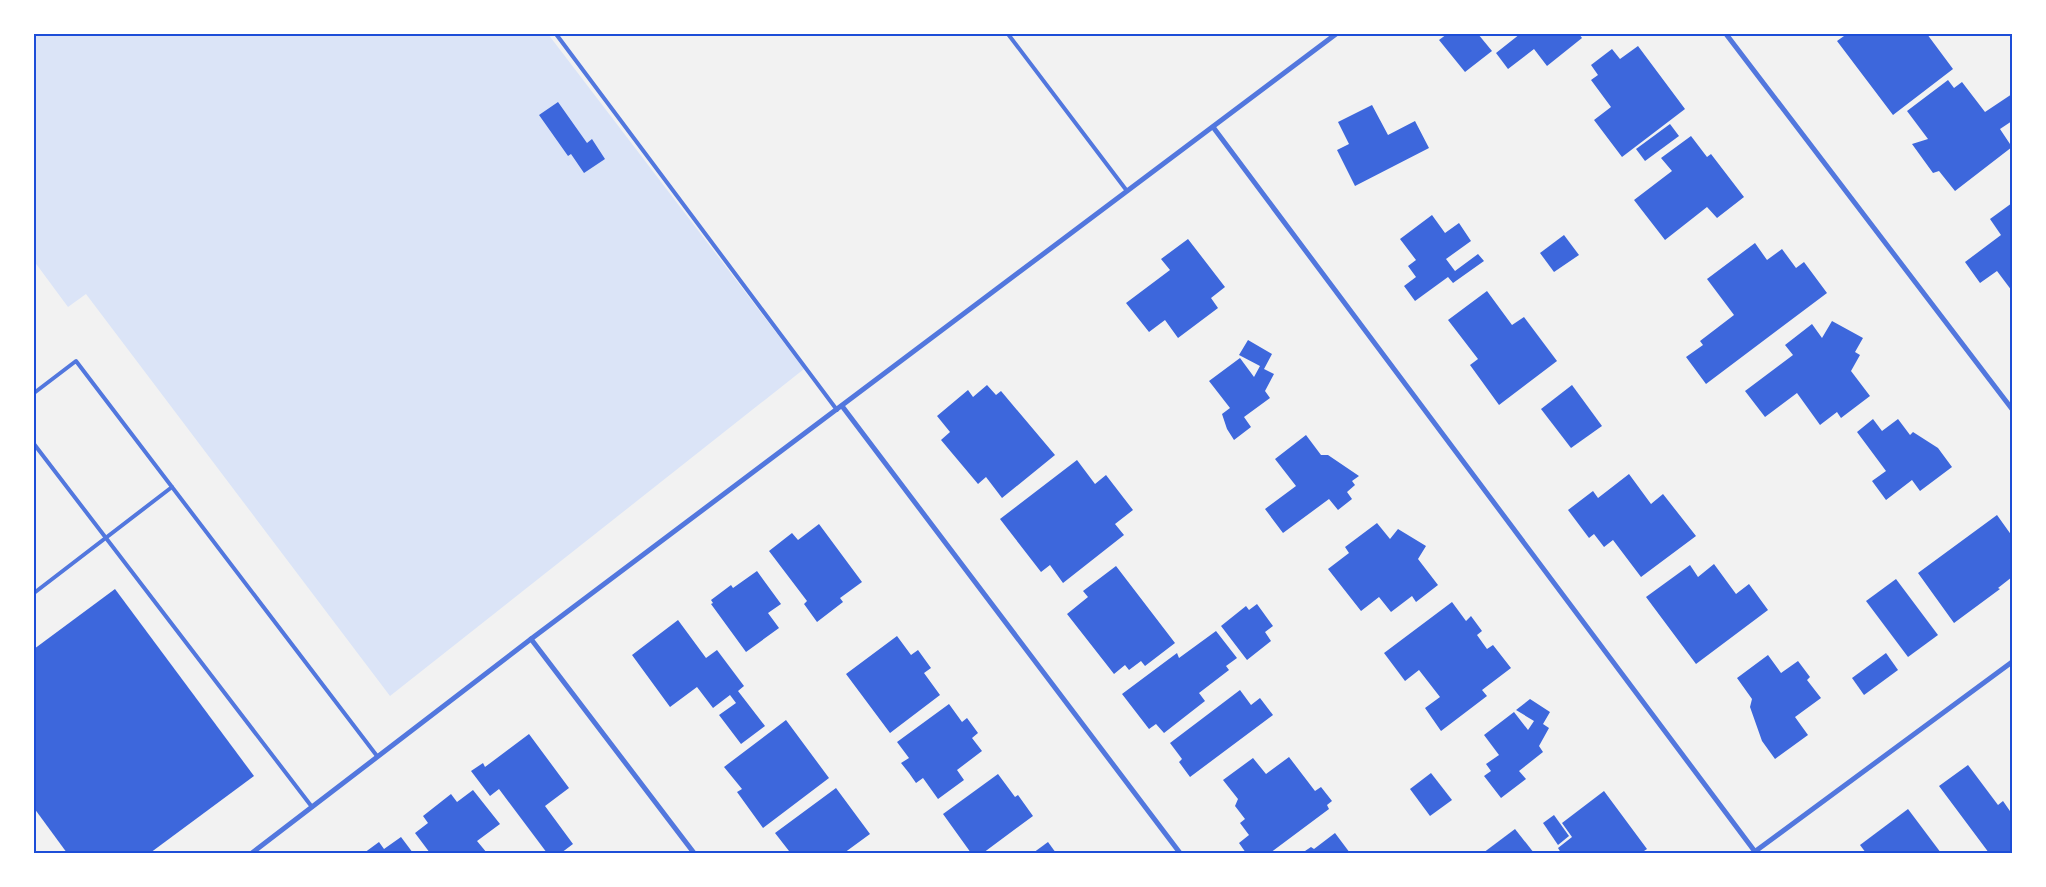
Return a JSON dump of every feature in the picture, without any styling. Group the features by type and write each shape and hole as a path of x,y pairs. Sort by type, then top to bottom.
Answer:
{"street":[{"path":"252,853 531,639 1336,34"},
{"path":"1726,34 2012,408"},
{"path":"1213,127 1754,853 2012,662"},
{"path":"840,408 1180,853"},
{"path":"531,639 694,853"}],"lane":[{"path":"556,34 840,408"},
{"path":"1008,34 1127,192"},
{"path":"34,393 76,361 377,756"},
{"path":"34,444 312,807"},
{"path":"34,593 172,487"}],"shaded area":[{"path":"34,34 548,34 804,369 390,696 86,294 68,307 34,261"}],"building":[{"path":"1447,34 1478,34 1492,51 1465,72 1439,40"},
{"path":"1520,34 1579,34 1582,38 1547,66 1534,49 1508,69 1496,53"},
{"path":"1842,34 1927,34 1953,69 1893,115 1837,41 1844,36"},
{"path":"1638,46 1685,109 1622,157 1594,120 1611,107 1591,80 1598,75 1591,65 1612,49 1620,59"},
{"path":"1948,80 1954,88 1962,82 1985,112 2012,94 2012,121 2000,129 2012,147 1955,191 1939,171 1933,173 1912,144 1928,139 1907,111"},
{"path":"558,102 587,143 592,139 605,159 584,173 571,154 568,156 539,115"},
{"path":"1372,105 1388,135 1415,121 1429,148 1355,186 1337,150 1349,144 1338,122"},
{"path":"1670,124 1679,136 1645,161 1636,149"},
{"path":"1691,136 1707,157 1711,154 1744,197 1717,218 1707,207 1665,240 1634,200 1672,171 1661,158"},
{"path":"2012,203 2012,291 1997,271 1980,283 1965,262 2001,235 1990,219"},
{"path":"1432,215 1445,233 1459,223 1471,241 1446,259 1455,271 1478,254 1484,261 1453,283 1448,277 1415,301 1404,286 1416,277 1408,266 1416,260 1400,239"},
{"path":"1564,235 1579,255 1554,272 1540,253"},
{"path":"1188,239 1225,287 1211,298 1218,308 1178,338 1165,320 1149,332 1126,303 1170,270 1161,259"},
{"path":"1755,243 1767,260 1782,249 1796,268 1804,262 1827,293 1706,384 1686,357 1703,345 1700,341 1734,315 1707,279"},
{"path":"1487,291 1512,325 1524,317 1557,361 1499,405 1470,365 1478,359 1448,320"},
{"path":"1832,321 1863,338 1855,352 1860,355 1851,371 1870,396 1841,418 1837,412 1820,425 1797,393 1765,417 1745,391 1793,355 1785,345 1812,324 1822,338"},
{"path":"1248,340 1272,354 1264,369 1274,374 1265,391 1270,398 1244,417 1251,427 1234,440 1227,429 1222,414 1230,408 1209,381 1240,358 1254,377 1260,366 1239,355"},
{"path":"987,385 996,395 1001,391 1055,455 1002,498 986,477 978,484 941,440 950,432 937,416 968,390 973,397"},
{"path":"1572,385 1602,426 1571,448 1541,409"},
{"path":"1873,419 1882,431 1898,419 1910,435 1913,432 1938,448 1952,467 1920,491 1912,480 1886,500 1872,481 1886,471 1857,432"},
{"path":"1306,435 1321,455 1328,455 1359,476 1352,481 1355,485 1347,492 1352,499 1338,510 1329,499 1283,533 1265,509 1296,486 1275,459"},
{"path":"1077,460 1095,484 1106,475 1133,510 1115,524 1124,535 1063,583 1050,565 1041,572 1000,519"},
{"path":"1629,474 1651,504 1663,494 1696,536 1641,577 1613,540 1604,547 1594,534 1589,538 1568,510 1593,491 1598,498"},
{"path":"1997,515 2012,536 2012,577 1998,588 2000,589 1954,623 1918,573"},
{"path":"1377,523 1390,539 1398,529 1426,546 1418,559 1438,585 1416,602 1412,596 1391,612 1379,597 1361,611 1328,569 1349,553 1345,547"},
{"path":"819,524 862,582 840,598 843,602 817,622 804,604 807,601 769,551 792,533 798,540"},
{"path":"1714,564 1736,594 1749,584 1768,610 1696,664 1646,597 1690,565 1698,577"},
{"path":"1116,566 1175,643 1145,666 1141,661 1129,670 1125,665 1114,674 1067,614 1088,597 1083,591"},
{"path":"757,571 781,604 768,613 779,628 746,652 711,604 713,603 711,600 731,585 733,588"},
{"path":"1896,579 1938,635 1908,657 1866,601"},
{"path":"115,589 254,776 150,853 67,853 34,808 34,649"},
{"path":"1452,602 1466,621 1471,616 1482,631 1477,635 1487,649 1493,645 1511,668 1482,690 1487,696 1441,731 1425,708 1440,697 1419,670 1405,681 1384,653"},
{"path":"1257,604 1273,626 1265,632 1271,641 1247,660 1221,626 1246,606 1249,610"},
{"path":"678,620 706,658 717,650 744,686 738,691 765,726 741,744 719,715 736,703 730,695 713,708 697,687 670,707 632,655"},
{"path":"1216,631 1237,658 1226,666 1229,670 1199,693 1205,701 1164,733 1156,724 1149,729 1122,694 1177,653 1179,658"},
{"path":"897,636 911,655 918,650 931,668 924,673 940,695 890,733 846,674"},
{"path":"1886,653 1898,670 1864,695 1852,678"},
{"path":"1768,655 1781,673 1798,661 1810,677 1807,680 1821,698 1795,717 1808,735 1775,759 1762,741 1750,707 1752,699 1737,678"},
{"path":"1240,690 1251,705 1260,698 1273,715 1190,777 1179,762 1182,759 1170,743"},
{"path":"1530,699 1550,712 1543,724 1549,728 1539,746 1543,752 1519,771 1526,779 1501,798 1484,776 1491,771 1486,764 1499,755 1484,735 1514,712 1528,730 1534,721 1516,710"},
{"path":"949,704 962,722 967,718 978,733 972,738 982,751 957,770 964,780 938,799 923,778 916,783 901,763 909,758 897,742"},
{"path":"786,720 829,778 763,828 737,792 742,789 724,767"},
{"path":"529,734 569,788 545,806 573,844 561,853 547,853 499,789 490,796 471,771 483,763 485,767"},
{"path":"1289,757 1315,791 1321,787 1332,801 1327,805 1329,809 1270,853 1246,853 1239,843 1249,835 1240,823 1245,819 1235,806 1238,799 1223,780 1253,758 1266,774"},
{"path":"1968,765 1998,805 2003,801 2012,814 2012,851 2010,853 1989,853 1939,786"},
{"path":"1431,773 1452,800 1430,816 1410,789"},
{"path":"998,774 1015,797 1018,795 1033,816 983,853 971,853 943,814"},
{"path":"836,788 870,834 844,853 786,853 789,851 775,833"},
{"path":"473,790 500,824 477,841 487,853 430,853 415,833 428,823 423,816 451,794 457,802"},
{"path":"1604,791 1647,849 1641,853 1561,853 1558,848 1572,837 1562,823"},
{"path":"1908,809 1941,853 1866,853 1860,845"},
{"path":"1554,815 1569,836 1558,845 1543,823"},
{"path":"1515,829 1534,853 1483,853"},
{"path":"1335,833 1350,853 1302,853 1311,847 1314,849"},
{"path":"401,837 413,853 364,853 379,842 384,849"},
{"path":"1048,842 1056,853 1033,853"}]}
